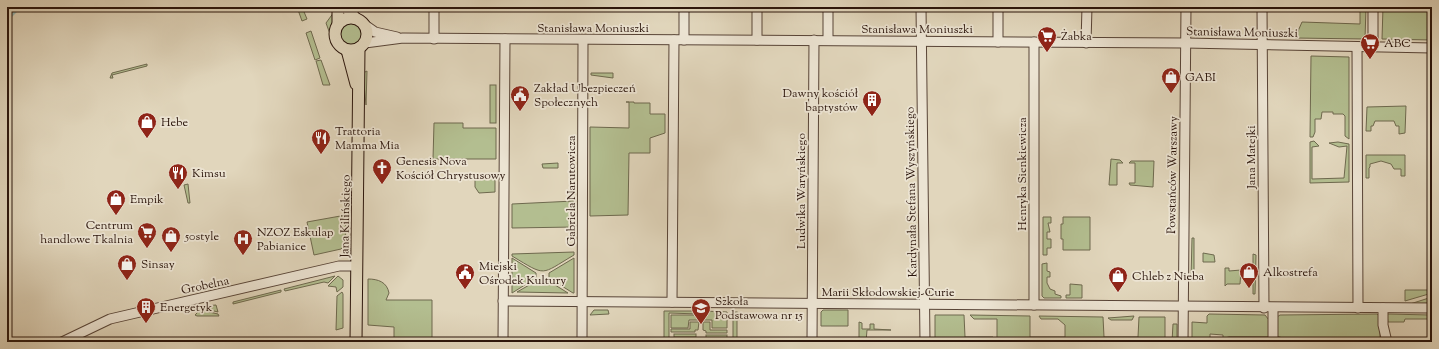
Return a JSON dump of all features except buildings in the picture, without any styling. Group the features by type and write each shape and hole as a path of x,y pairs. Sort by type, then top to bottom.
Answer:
{"main road":[{"path":"338,7 338,23 335,32 336,41 347,50 362,45 367,34 365,26 355,18 346,7"},
{"path":"338,23 346,18 355,18"},
{"name":"Jana Kilińskiego","path":"356,342 358,91 362,45"},
{"name":"Jana Kilińskiego","path":"347,50 358,91"}],"street":[{"path":"434,7 434,39"},
{"path":"672,302 679,40 684,7"},
{"path":"757,7 757,40"},
{"path":"828,7 828,40"},
{"name":"Kardynała Stefana Wyszyńskiego","path":"921,7 925,342"},
{"path":"998,7 998,42"},
{"path":"1086,42 1087,7"},
{"name":"Powstańców Warszawy","path":"1183,342 1186,7"},
{"name":"Jana Matejki","path":"1262,7 1268,308"},
{"path":"1373,7 1373,47"},
{"name":"Stanisława Moniuszki","path":"365,26 376,32 403,38 434,39 1086,42 1432,48"},
{"name":"Stanisława Moniuszki","path":"362,45 403,38"},
{"path":"503,342 505,39"},
{"name":"Gabriela Narutowicza","path":"582,342 584,40"},
{"name":"Ludwika Waryńskiego","path":"812,342 814,40"},
{"name":"Henryka Sienkiewicza","path":"1034,42 1034,305"},
{"path":"1358,47 1358,308"},
{"name":"Grobelna","path":"62,342 110,319 335,267 357,266"},
{"name":"Marii Skłodowskiej-Curie","path":"503,301 1034,305 1183,308 1432,308"},
{"path":"1268,308 1273,342"},
{"path":"1383,308 1383,325 1388,342"},
{"path":"1229,342 1279,342"}],"green space":[{"path":"297,7 302,7 307,19 302,21"},
{"path":"1343,7 1343,9 1303,8"},
{"path":"1360,7 1366,7 1365,39 1295,38 1302,22 1360,24"},
{"path":"1383,7 1432,7 1432,40 1382,39"},
{"path":"334,12 335,19 331,34 335,45 344,54 345,60 334,45 326,23"},
{"path":"351,23 359,26 362,34 359,42 351,45 343,42 340,34 343,26"},
{"path":"311,31 320,58 315,60 306,33"},
{"path":"1311,56 1349,57 1349,139 1345,136 1345,116 1343,114 1333,114 1333,112 1322,112 1321,119 1315,119 1315,132 1313,137 1310,137"},
{"path":"321,60 330,85 323,85 316,61"},
{"path":"147,64 147,66 112,75 113,78 110,78 112,73"},
{"path":"367,71 366,105 363,73"},
{"path":"591,73 613,73 613,78 591,75"},
{"path":"490,85 496,85 496,123 490,123"},
{"path":"629,102 650,103 650,114 665,114 665,133 650,138 650,153 629,153 628,215 590,216 590,127 629,128"},
{"path":"1406,106 1405,133 1399,134 1399,126 1396,126 1394,121 1375,121 1373,126 1371,126 1371,131 1366,131 1367,107"},
{"path":"434,123 463,123 463,128 496,128 496,159 433,159"},
{"path":"1314,141 1319,146 1312,147 1312,179 1344,178 1347,146 1339,147 1329,143 1338,142 1349,144 1349,182 1310,183 1310,142"},
{"path":"1366,155 1405,155 1405,176 1401,176 1401,169 1394,169 1391,164 1381,161 1370,164 1369,178 1366,178"},
{"path":"1111,159 1120,160 1123,163 1117,163 1117,185 1109,185"},
{"path":"1131,161 1154,161 1153,187 1130,185 1129,183 1135,183 1135,163 1129,163"},
{"path":"558,163 558,168 543,168 542,164"},
{"path":"495,176 495,192 479,193 475,187 475,177"},
{"path":"188,184 190,203 188,203 184,185"},
{"path":"574,201 574,227 512,228 512,204"},
{"path":"346,215 345,245 341,249 314,255 307,222"},
{"path":"1043,217 1051,217 1051,223 1048,223 1050,232 1047,232 1047,239 1051,239 1051,248 1047,248 1047,255 1043,255"},
{"path":"1063,217 1090,217 1090,250 1063,250 1061,224 1063,224"},
{"path":"1192,238 1194,238 1194,279 1191,279"},
{"path":"574,252 574,255 555,267 543,271 532,268 512,256 512,254"},
{"path":"1203,253 1214,255 1215,262 1203,262"},
{"path":"1253,254 1256,255 1255,294 1253,294"},
{"path":"512,258 536,273 536,278 512,293"},
{"path":"574,258 573,293 549,278 549,273"},
{"path":"1047,263 1047,271 1050,272 1050,277 1047,277 1047,283 1050,289 1055,291 1055,294 1061,296 1061,298 1044,298 1042,296 1042,264"},
{"path":"1225,268 1229,268 1229,271 1241,270 1240,284 1227,284 1225,286"},
{"path":"335,276 328,283 324,282 285,291 284,289"},
{"path":"338,276 343,280 343,287 337,292 336,287 328,286"},
{"path":"368,279 382,282 386,286 389,293 386,300 432,300 432,342 408,342 408,340 394,340 394,327 368,325"},
{"path":"538,280 547,280 568,293 517,292"},
{"path":"1070,284 1082,285 1082,298 1066,298 1066,295 1070,295"},
{"path":"281,290 281,292 233,304 233,302"},
{"path":"1405,290 1432,290 1432,293 1405,301"},
{"path":"342,292 343,328 336,330 337,296"},
{"path":"1432,297 1432,303 1410,304"},
{"path":"216,305 218,312 202,308 204,306"},
{"path":"200,310 218,314 219,316 195,315"},
{"path":"594,310 608,310 609,314 590,315"},
{"path":"823,310 848,310 848,326 821,326 821,312"},
{"path":"664,311 699,311 699,314 669,313 669,342 664,342"},
{"path":"703,311 727,312 727,328 712,328 712,320 703,320"},
{"path":"733,312 737,312 737,342 733,342"},
{"path":"1209,314 1265,315 1269,320 1269,337 1265,339 1223,339 1223,335 1210,334 1210,342 1192,342 1192,322 1207,323 1207,316"},
{"path":"1377,314 1380,317 1380,338 1378,339 1277,338 1277,317 1280,315"},
{"path":"1388,314 1430,315 1430,319 1405,319 1404,322 1388,322"},
{"path":"671,315 699,315 698,320 689,320 688,328 671,328"},
{"path":"935,315 964,315 965,337 993,337 993,342 954,342 954,340 935,342"},
{"path":"970,315 1030,316 1030,337 1065,337 1065,325 1058,319 1041,319 1039,316 1103,317 1104,337 1138,337 1139,317 1165,317 1165,342 1070,340 1070,342 1023,342 1023,340 997,339 997,319 974,319"},
{"path":"1134,316 1132,320 1111,320 1108,318"},
{"path":"690,322 699,322 698,330 695,330 695,332 671,332 671,329 690,329"},
{"path":"703,322 710,322 710,330 727,330 727,333 706,333 706,331 703,330"},
{"path":"859,322 862,323 862,329 870,329 870,324 874,324 874,329 891,330 867,330 866,342 859,342"},
{"path":"1173,324 1177,324 1177,342 1172,342"},
{"path":"674,334 696,334 696,337 674,337"},
{"path":"706,335 727,335 727,338 706,338"}],"waterway":[{"path":"7,12 12,7"}],"place":[{"name":"Żabka","path":"1047,53"},
{"name":"ABC","path":"1370,60"},
{"name":"GABI","path":"1171,94"},
{"name":"Zakład Ubezpieczeń Społecznych","path":"520,112"},
{"name":"Dawny kościół baptystów","path":"872,117"},
{"name":"Hebe","path":"147,139"},
{"name":"Trattoria Mamma Mia","path":"321,155"},
{"name":"Genesis Nova Kościół Chrystusowy","path":"382,185"},
{"name":"Kimsu","path":"178,190"},
{"name":"Empik","path":"116,216"},
{"name":"Centrum handlowe Tkalnia","path":"147,249"},
{"name":"50style","path":"171,253"},
{"name":"NZOZ Eskulap Pabianice","path":"243,256"},
{"name":"Sinsay","path":"127,281"},
{"name":"Alkostrefa","path":"1249,289"},
{"name":"Miejski Ośrodek Kultury","path":"465,290"},
{"name":"Chleb z Nieba","path":"1118,293"},
{"name":"Energetyk","path":"146,324"},
{"name":"Szkoła Podstawowa nr 15","path":"701,325"}]}
